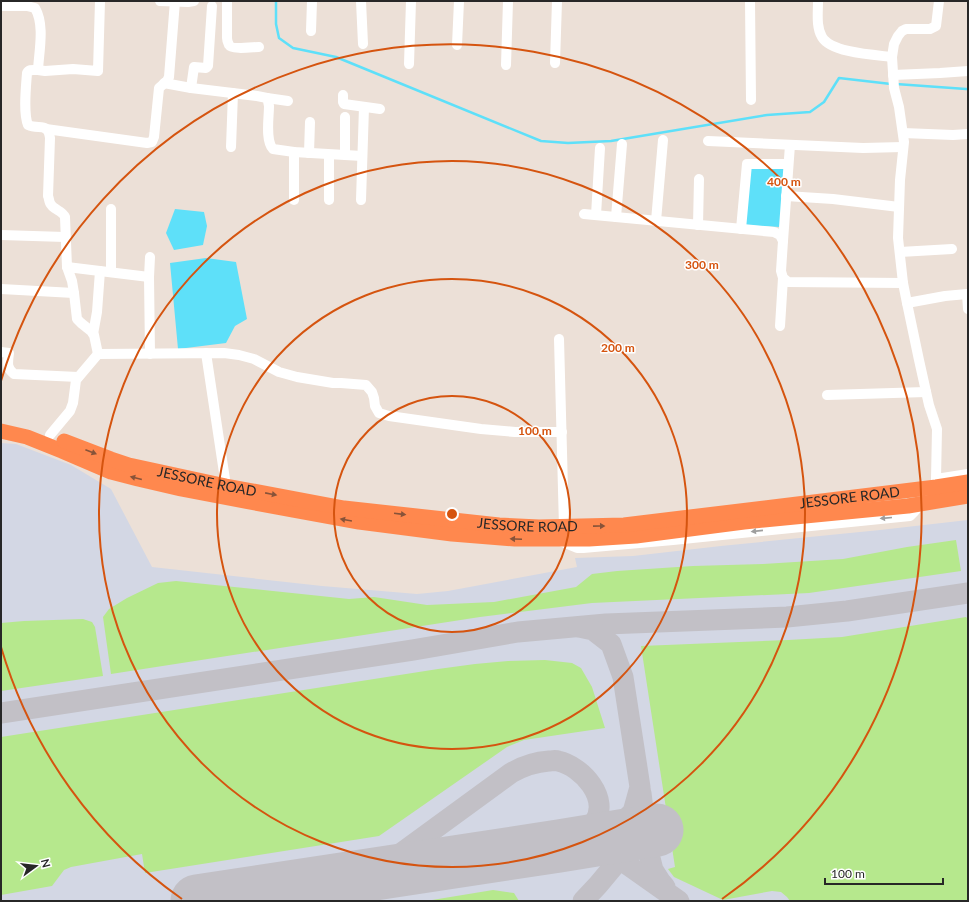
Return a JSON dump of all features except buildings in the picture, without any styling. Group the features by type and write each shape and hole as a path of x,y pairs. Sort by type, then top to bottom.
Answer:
{"highway":[{"name":"JESSORE ROAD","path":"1,421 31,428 88,451 129,465 226,486 344,508 499,525 539,527 624,525 937,489 968,482"},
{"path":"1,431 27,437 111,472 138,479 211,495 366,523 488,538 589,539 636,536 744,522 920,505 937,489 968,496"}],"street":[{"path":"100,1 98,71 74,69 28,71 26,111 28,125 46,129 151,142 153,141 158,92 160,86 167,81 169,77 175,2"},
{"path":"160,1 194,1"},
{"path":"226,1 228,44 235,48 259,47"},
{"path":"311,31 312,1"},
{"path":"360,1 363,44"},
{"path":"409,64 411,1"},
{"path":"458,45 459,1"},
{"path":"506,65 508,1"},
{"path":"555,63 557,1"},
{"path":"750,1 751,100"},
{"path":"818,1 818,26 822,37 826,42 843,50 892,57"},
{"path":"939,1 936,26 930,29 906,29 902,31 894,44 892,57 893,80 904,142 900,180 898,238 903,283 918,360 937,429 937,489 968,474"},
{"path":"1,6 27,6 35,8 40,24 38,70"},
{"path":"191,88 194,67 206,68 208,66 212,6"},
{"path":"893,80 968,71"},
{"path":"164,83 288,101"},
{"path":"231,147 233,93"},
{"path":"343,95 344,104 380,109"},
{"path":"267,98 269,106 268,139 270,146 273,148 277,150 294,152 362,156"},
{"path":"361,200 364,107"},
{"path":"345,117 346,155"},
{"path":"309,153 310,122"},
{"path":"46,129 49,131 50,138 48,196 53,208 64,214 66,221 65,237 67,267 72,281 78,319 93,334"},
{"path":"903,134 968,134"},
{"path":"656,221 663,140"},
{"path":"708,141 863,148 903,146"},
{"path":"616,217 622,144"},
{"path":"780,326 783,278 781,271 790,145"},
{"path":"596,215 600,148"},
{"path":"294,152 294,200"},
{"path":"329,155 329,200"},
{"path":"741,229 746,164 788,164"},
{"path":"698,225 699,179"},
{"path":"786,196 833,199 899,207"},
{"path":"98,354 93,334 105,271 112,209"},
{"path":"584,214 774,232 780,235 783,241"},
{"path":"1,235 65,237"},
{"path":"900,252 952,249"},
{"path":"150,257 150,354"},
{"path":"67,267 149,277"},
{"path":"783,278 788,282 903,283"},
{"path":"1,289 74,293"},
{"path":"907,303 945,296 967,294 968,308"},
{"path":"559,339 564,527"},
{"path":"1,352 9,353 8,365 10,371 14,374 78,377"},
{"path":"206,353 226,486"},
{"path":"50,435 70,410 73,403 76,380 98,354 206,353 239,355 254,359 279,372 297,377 333,383 366,386 372,392 375,406 379,413 388,416 488,430 515,432 562,432"},
{"path":"828,395 926,392"}],"shaded area":[{"path":"1,443 16,444 71,465 111,489 152,567 322,586 417,594 448,591 577,567 575,558 633,556 968,520 968,901 1,901"}],"green space":[{"path":"956,540 961,571 809,593 592,603 480,617 111,674 103,617 109,609 127,598 158,583 176,581 349,599 374,597 427,605 494,602 576,587 592,574 693,566 763,564 843,559 907,547"},
{"path":"966,617 968,619 968,901 790,901 781,892 772,891 723,900 674,877 668,869 675,867 641,646 842,637"},
{"path":"83,619 92,622 95,627 103,676 1,691 1,623"},
{"path":"545,660 572,663 581,668 592,687 605,728 524,740 507,747 379,836 145,873 142,854 71,867 64,870 52,886 1,895 1,737 438,669 508,661"},
{"path":"493,890 514,893 519,901 426,901"}],"water":[{"path":"748,168 786,169 780,227 743,225"},
{"path":"175,209 204,212 207,226 203,245 174,250 166,233"},
{"path":"206,258 236,262 247,319 235,326 226,343 178,349 170,263"}],"waterway":[{"path":"276,1 276,24 279,38 293,48 336,57 541,141 568,143 611,141 767,115 810,112 824,102 839,78 891,84"},
{"path":"896,84 968,89"}],"taxiway":[{"path":"1,713 413,650 518,632 606,624 787,617 847,611 968,593"},
{"path":"577,843 614,831 633,812 640,787 623,677 611,644 593,630 579,627"},
{"path":"333,880 371,872 396,857 511,773 520,768 539,762 557,761 576,769 591,785 599,804 598,814 594,823 587,832 569,843 559,846"},
{"path":"641,793 648,850 653,870 665,887"},
{"path":"583,901 638,837 642,818"},
{"path":"575,846 602,850 618,858 679,901"}],"runway":[{"path":"197,901 657,830"}]}
